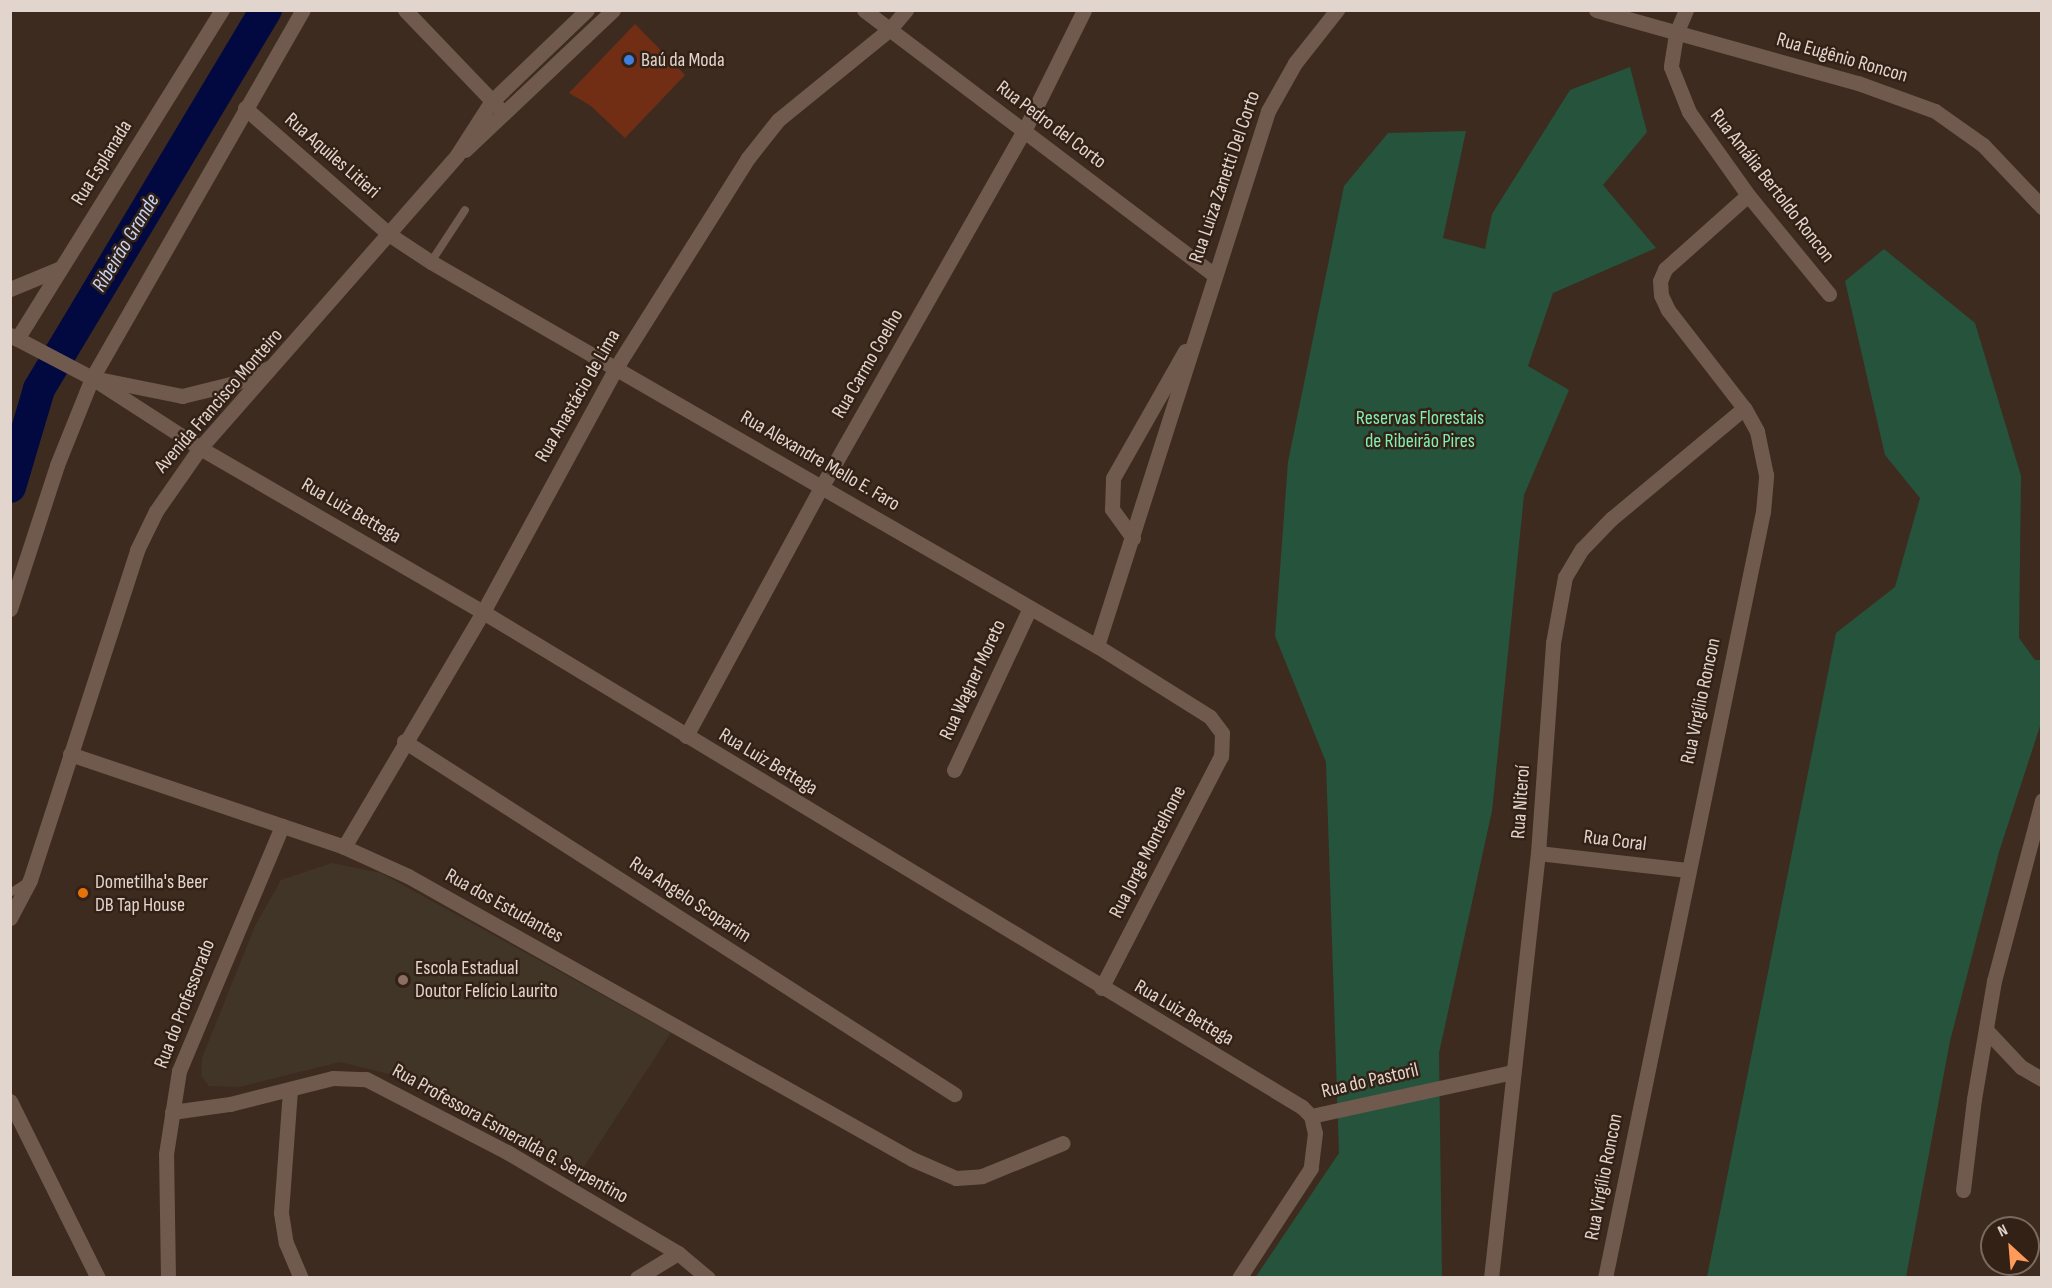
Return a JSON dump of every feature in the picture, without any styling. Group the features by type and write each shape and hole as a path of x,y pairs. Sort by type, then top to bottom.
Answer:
{"street":[{"name":"Rua Esplanada","path":"13,341 222,10"},
{"path":"10,609 61,454 92,378 303,10"},
{"path":"405,10 505,115"},
{"name":"Avenida Francisco Monteiro","path":"10,918 30,880 137,550 156,511 200,448 278,364 457,155 491,102 587,10"},
{"name":"Avenida Francisco Monteiro","path":"457,155 505,115 613,10"},
{"name":"Rua Pedro del Corto","path":"864,10 1213,274"},
{"name":"Rua Anastácio de Lima","path":"344,847 404,741 483,612 617,366 762,138 802,98 890,29 906,10"},
{"name":"Rua Carmo Coelho","path":"686,736 822,486 1024,131 1084,10"},
{"name":"Rua Luiza Zanetti Del Corto","path":"1097,645 1213,274 1278,88 1337,10"},
{"name":"Rua Eugênio Roncon","path":"1596,10 1869,86 1935,111 1983,145 2042,207"},
{"name":"Rua Amália Bertoldo Roncon","path":"1686,10 1676,34 1671,67 1678,92 1689,112 1748,195 1829,294"},
{"name":"Rua Aquiles Litieri","path":"245,108 390,235"},
{"name":"Rua Virgílio Roncon","path":"1605,1278 1687,870 1763,512 1763,451 1744,408 1668,310 1661,295 1660,281 1665,269 1748,195"},
{"name":"Rua Alexandre Mello E. Faro","path":"390,235 431,262 617,366 1097,645 1197,707 1222,733"},
{"path":"10,289 61,268"},
{"name":"Rua Luiza Zanetti Del Corto","path":"1132,538 1112,509 1113,478 1193,339"},
{"path":"13,341 42,352 92,378 182,396 235,383 278,364"},
{"name":"Rua Luiz Bettega","path":"92,378 200,448 483,612 1101,988 1290,1099 1311,1116"},
{"name":"Rua Niteroí","path":"1491,1278 1538,853 1553,643 1565,577 1582,549 1611,519 1744,408"},
{"name":"Rua Wagner Moreto","path":"954,770 1030,608"},
{"name":"Rua Jorge Montelhone","path":"1101,988 1221,756 1222,733"},
{"name":"Rua Angelo Scoparim","path":"404,741 954,1094"},
{"name":"Rua dos Estudantes","path":"70,754 344,847 408,876 893,1147 956,1178 982,1176 1063,1143"},
{"path":"1963,1190 1974,1099 1994,981 2038,834 2042,800"},
{"name":"Rua do Professorado","path":"168,1278 166,1154 179,1071 191,1036 282,826"},
{"name":"Rua Coral","path":"1538,853 1687,870"},
{"path":"1987,1031 2021,1067 2042,1079"},
{"name":"Rua do Pastoril","path":"1239,1278 1311,1168 1316,1151 1311,1116 1513,1072"},
{"name":"Rua Professora Esmeralda G. Serpentino","path":"172,1112 230,1104 351,1076 383,1086 507,1152 678,1253 708,1278"},
{"path":"290,1090 281,1213 286,1243 301,1278"},
{"path":"10,1101 99,1278"},
{"path":"637,1278 678,1253"}],"lane":[{"path":"431,262 465,210"},
{"path":"10,893 30,880"}],"shaded area":[{"name":"Escola Estadual Doutor Felício Laurito","path":"332,863 381,873 671,1033 582,1170 402,1077 340,1062 239,1087 209,1086 201,1076 202,1058 255,926 281,880"}],"green space":[{"name":"Reservas Florestais de Ribeirão Pires","path":"1630,67 1647,132 1603,185 1656,248 1553,293 1528,366 1569,390 1524,495 1492,811 1439,1053 1442,1277 1255,1278 1339,1153 1326,762 1275,636 1288,462 1344,186 1388,133 1466,131 1443,238 1485,249 1492,214 1570,90"},
{"path":"1884,249 1975,323 2021,476 2019,638 2035,660 2041,660 2041,723 1999,852 1950,1041 1906,1277 1707,1277 1836,633 1895,587 1920,498 1885,455 1845,281"}],"building":[{"path":"635,24 685,75 625,138 591,106 569,93"}],"waterway":[{"name":"Ribeirão Grande","path":"10,487 39,389 266,10"}],"place":[{"name":"Baú da Moda","path":"629,60"},
{"name":"Dometilha's Beer DB Tap House","path":"83,893"},
{"name":"Escola Estadual Doutor Felício Laurito","path":"403,980"}]}
